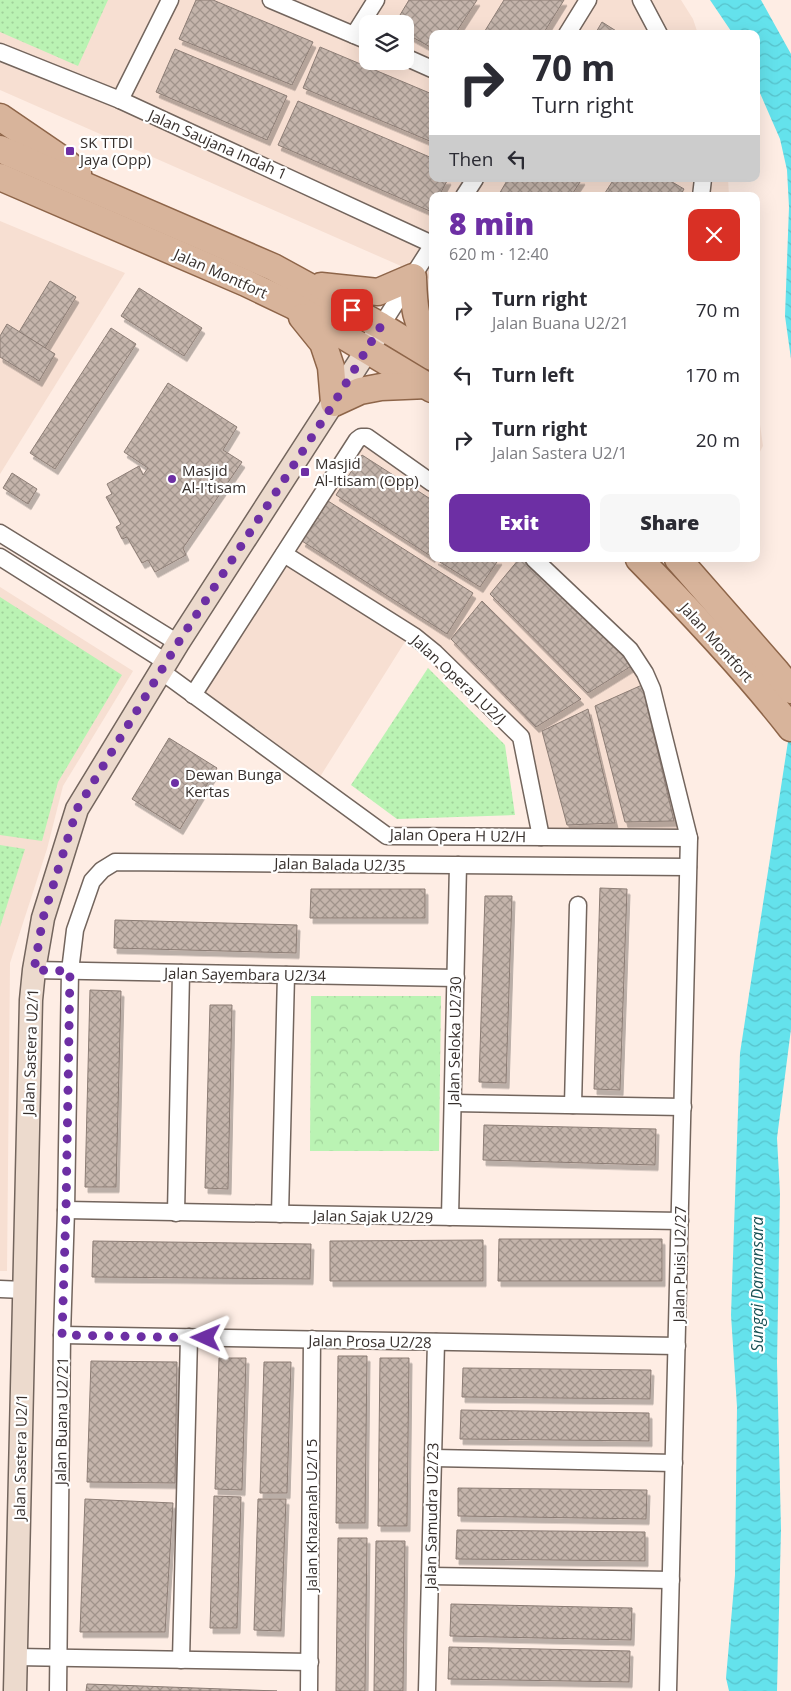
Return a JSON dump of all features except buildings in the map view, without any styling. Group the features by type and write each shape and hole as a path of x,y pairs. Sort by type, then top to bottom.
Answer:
{"main road":[{"path":"0,117 63,160 101,193"},
{"name":"Jalan Montfort","path":"0,149 274,267 301,295 367,350 429,386"},
{"name":"Jalan Montfort","path":"0,177 246,283 301,295 381,326 429,356"},
{"path":"429,341 414,310 412,277 378,292 301,295 323,342 331,367 334,403 360,390 381,387 429,387"},
{"name":"Jalan Montfort","path":"642,562 766,696 791,728"},
{"name":"Jalan Montfort","path":"681,562 791,690"}],"street":[{"path":"120,100 170,0"},
{"path":"272,0 359,37"},
{"path":"370,15 376,0"},
{"path":"569,30 588,0"},
{"path":"641,0 657,30"},
{"name":"Jalan Saujana Indah 1","path":"0,52 120,100 429,244"},
{"path":"414,61 429,68"},
{"path":"381,326 429,250"},
{"name":"Jalan Sastera U2/1","path":"15,1691 30,1000 43,918 77,809 168,658 334,403 381,326"},
{"path":"193,695 357,440 361,437 367,437 429,481"},
{"path":"0,533 168,658"},
{"name":"Jalan Opera J U2/J","path":"284,554 414,636 435,653 521,738 541,837"},
{"path":"0,558 168,658"},
{"name":"Jalan Puisi U2/27","path":"537,562 630,650 645,673 652,690 689,838 668,1691"},
{"name":"Jalan Opera H U2/H","path":"168,658 193,695 387,836 689,838"},
{"name":"Jalan Balada U2/35","path":"70,971 75,930 92,881 102,870 114,862 688,868"},
{"name":"Jalan Seloka U2/30","path":"450,1217 458,865"},
{"path":"573,1105 578,904"},
{"name":"Jalan Sayembara U2/34","path":"34,970 456,978"},
{"name":"Jalan Buana U2/21","path":"58,1691 62,1335 70,971"},
{"path":"176,1213 182,973"},
{"path":"280,1214 286,975"},
{"path":"453,1103 682,1107"},
{"name":"Jalan Sajak U2/29","path":"66,1210 680,1221"},
{"path":"0,1289 24,1290"},
{"name":"Jalan Prosa U2/28","path":"62,1335 677,1346"},
{"path":"181,1660 189,1337"},
{"name":"Jalan Khazanah U2/15","path":"309,1691 312,1340"},
{"name":"Jalan Samudra U2/23","path":"427,1691 436,1342"},
{"path":"433,1458 674,1463"},
{"path":"430,1576 671,1580"},
{"path":"16,1657 310,1662"}],"shaded area":[{"path":"0,0 681,0 693,19 697,30 429,30 429,182 728,182 729,192 429,192 429,279 0,90"},
{"path":"0,221 125,273 0,474"},
{"path":"760,425 763,446 760,452"},
{"path":"361,443 429,490 429,562 529,562 624,652 643,679 682,832 546,832 524,731 413,629 318,780 201,693"},
{"path":"0,587 133,671 63,786 47,849 10,963 7,1271 0,1271"}],"green space":[{"path":"0,0 108,0 78,66 0,32"},
{"path":"0,597 122,675 58,782 42,841 0,835"},
{"path":"428,668 505,745 515,815 397,819 351,785"},
{"path":"0,845 25,849 0,927"},
{"path":"311,996 441,996 439,1151 310,1151"}],"water":[{"path":"710,0 761,0 791,54 791,359 785,316 789,207 787,170 780,139 760,93 760,30 730,30"},
{"name":"Sungai Damansara","path":"791,722 791,1029 777,1138 780,1194 777,1362 781,1529 777,1691 729,1691 726,1678 735,1575 737,1407 731,1315 740,1053"}],"place":[{"name":"SK TTDI Jaya (Opp)","path":"70,151"},
{"name":"Masjid Al-Itisam (Opp)","path":"305,472"},
{"name":"Masjid Al-I'tisam","path":"172,479"},
{"name":"Dewan Bunga Kertas","path":"175,783"}],"route":[{"path":"206,1338 62,1335 70,971 34,970 43,918 77,809 178,643 334,403 381,326 352,310"}]}
